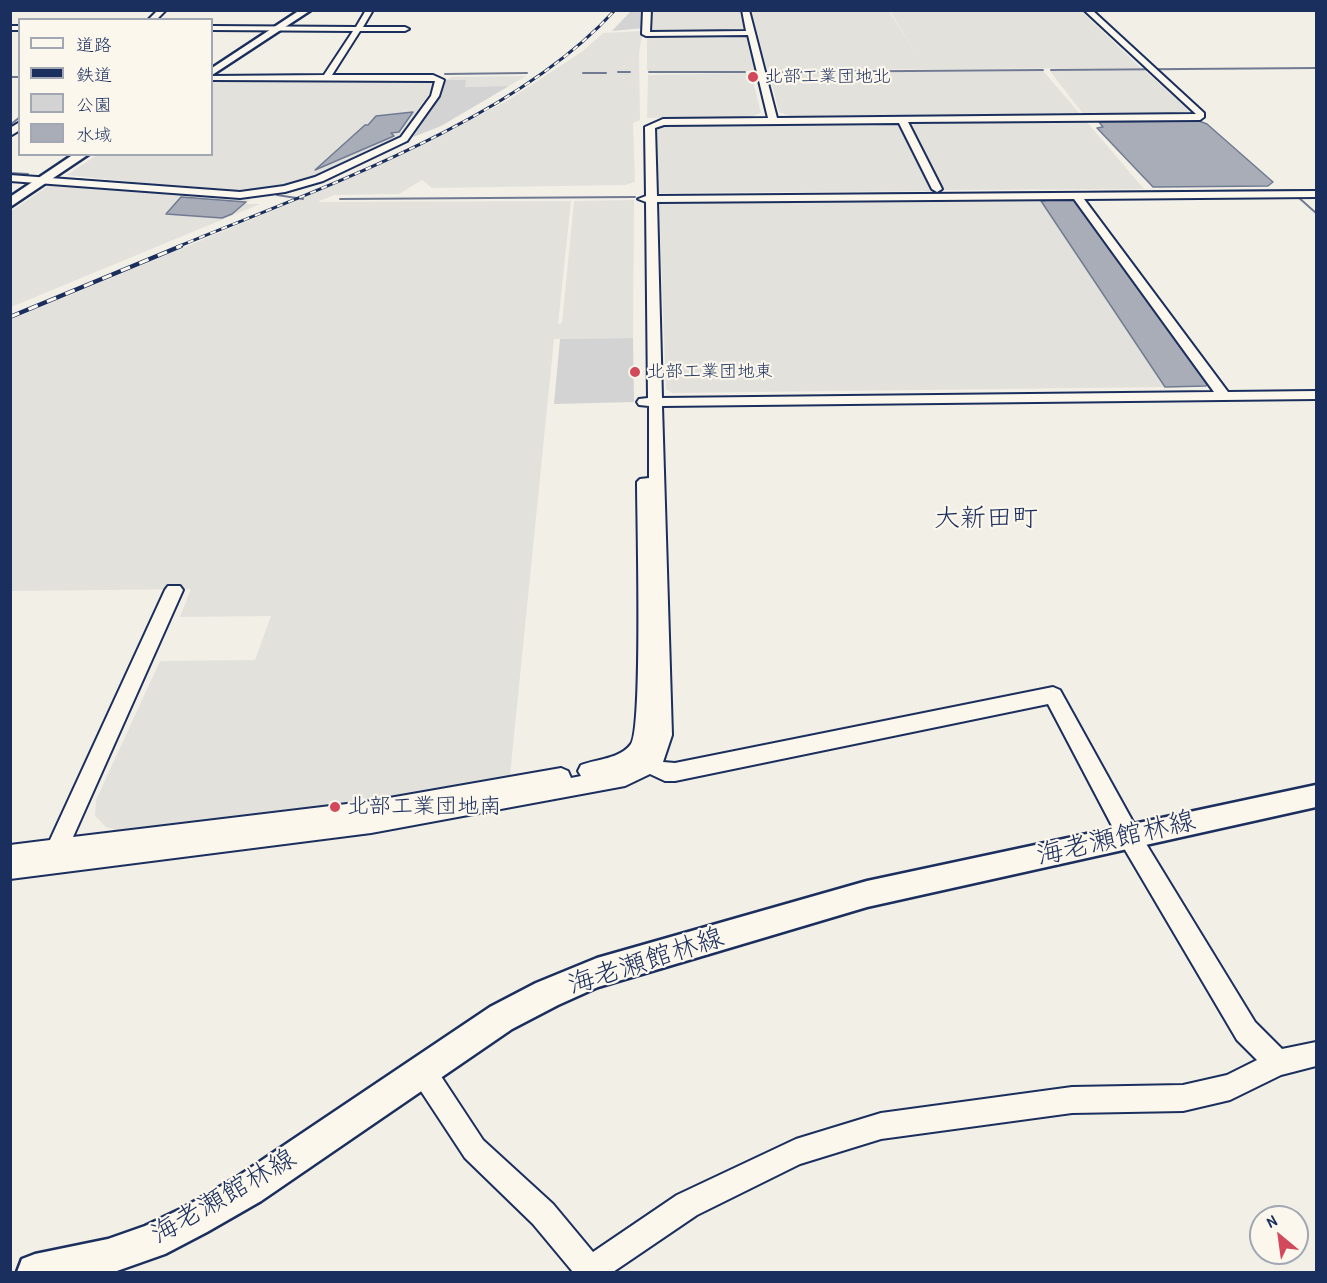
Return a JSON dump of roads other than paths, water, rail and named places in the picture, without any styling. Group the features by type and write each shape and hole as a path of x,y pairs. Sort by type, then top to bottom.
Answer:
{"main road":[{"path":"213,71 298,10"},
{"path":"213,65 308,10"},
{"path":"10,203 70,156"},
{"path":"10,195 39,181 80,156"},
{"name":"海老瀬館林線","path":"35,1272 108,1257 152,1241 195,1220 249,1189 501,1018 547,994 597,974 867,894 1317,796"}],"street":[{"path":"327,77 370,10"},
{"path":"646,10 646,34 752,33"},
{"path":"746,10 772,120"},
{"path":"10,855 53,857 372,824 625,777 650,765 657,756 662,735 650,401 647,199 649,129 653,124 772,120 1200,117 1200,113 1087,10"},
{"path":"213,28 405,29"},
{"path":"10,178 240,195 296,187 342,169 404,139 435,96 440,80 433,77 213,78"},
{"path":"902,119 937,189"},
{"path":"647,199 1317,194"},
{"path":"1077,196 1223,395"},
{"path":"650,401 1317,395"},
{"path":"10,869 53,857 372,810 601,769 619,764 632,757 644,740 647,702 650,401"},
{"path":"53,857 174,590"},
{"path":"650,765 658,770 675,772 1053,695 1129,836 1246,1031 1278,1063"},
{"path":"423,1070 474,1149 543,1214 590,1272 687,1205 796,1152 881,1126 1072,1100 1183,1098 1230,1087 1278,1063 1317,1054"}],"water":[{"path":"413,112 399,132 391,133 394,136 315,170 376,116"},
{"path":"1199,121 1207,124 1273,182 1268,186 1153,187 1097,128 1103,127 1099,122"},
{"path":"181,197 246,202 232,214 222,218 166,214"},
{"path":"1044,198 1077,200 1210,383 1206,386 1165,387 1041,201 1045,201"}],"waterway":[{"path":"1051,70 1316,68"},
{"path":"777,72 1043,70"},
{"path":"618,72 630,72"},
{"path":"649,72 745,72"},
{"path":"445,74 527,73"},
{"path":"583,73 606,73"},
{"path":"213,75 218,75"},
{"path":"10,77 18,77"},
{"path":"10,125 18,119"},
{"path":"10,173 28,174"},
{"path":"74,179 159,186"},
{"path":"860,194 1316,190"},
{"path":"277,195 303,199"},
{"path":"340,199 635,197"},
{"path":"1298,197 1316,213"}],"railway":[{"path":"177,247 350,176 468,119 523,86 573,50 615,10"},
{"path":"10,317 181,246"}],"place":[{"name":"北部工業団地北","path":"753,77"},
{"name":"北部工業団地東","path":"635,372"},
{"name":"北部工業団地南","path":"335,807"}],"district":[{"name":"大新田町","path":"986,519"}]}
